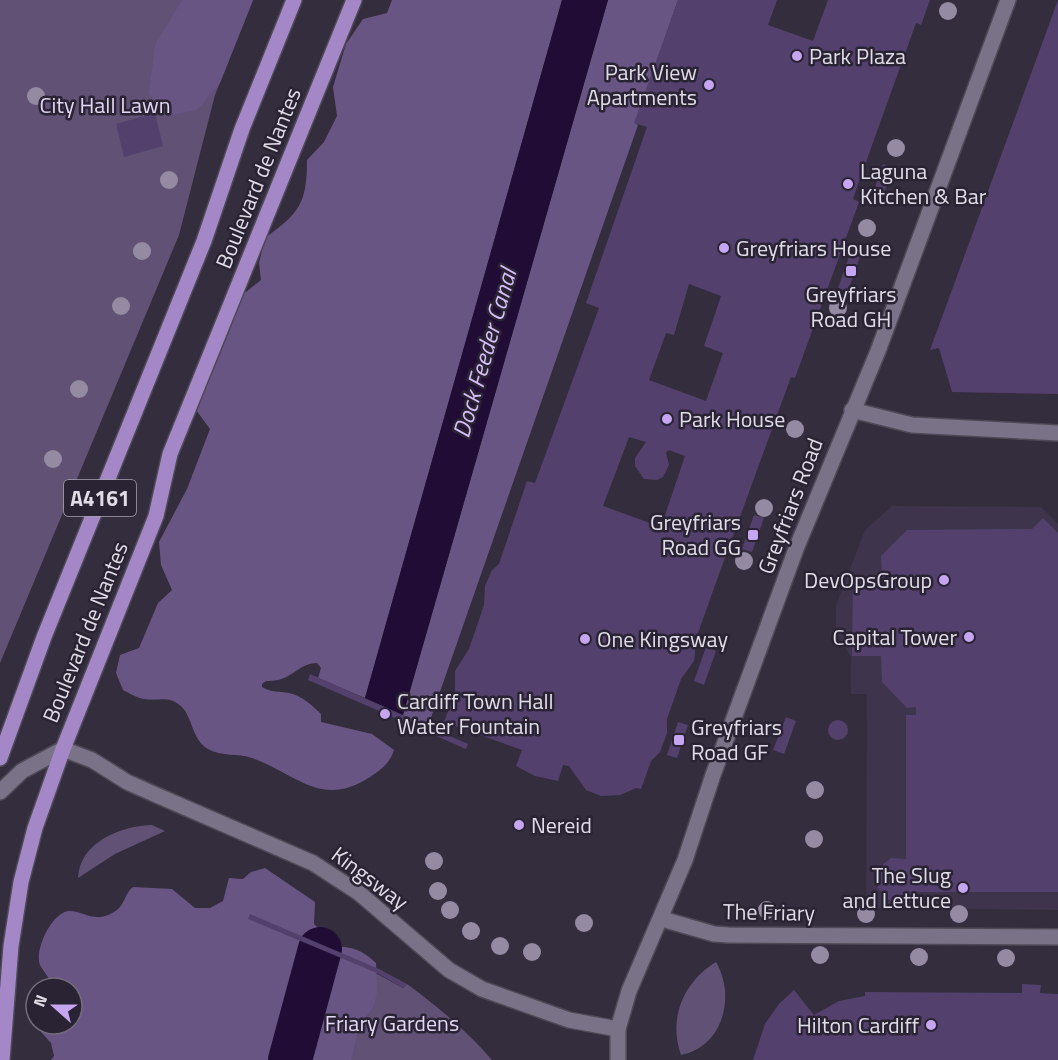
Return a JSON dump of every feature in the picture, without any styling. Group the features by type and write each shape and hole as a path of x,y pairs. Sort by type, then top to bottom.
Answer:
{"main road":[{"name":"Boulevard de Nantes","path":"0,758 44,637 204,241 242,129 294,0"},
{"name":"Boulevard de Nantes","path":"2,1060 11,946 21,882 35,828 63,749 156,516 170,454 354,0"}],"street":[{"name":"Greyfriars Road","path":"618,1029 629,991 662,919 796,549 894,309 1008,0"},
{"path":"852,410 912,425 1058,433"},
{"path":"0,792 22,771 63,749"},
{"name":"Kingsway","path":"63,749 92,760 127,782 154,795 313,863 359,893 449,970 482,989 569,1020 618,1029"},
{"name":"The Friary","path":"662,919 728,935 1058,937"},
{"path":"618,1029 618,1060"}],"shaded area":[{"path":"182,0 253,0 220,83 198,109 170,116 149,94 155,45"},
{"path":"392,0 562,0 365,698 318,678 321,668 317,663 304,666 282,679 266,681 262,684 262,687 269,690 302,698 321,714 321,722 372,734 394,750 385,766 370,777 353,786 337,790 323,789 310,786 252,758 208,749 198,738 181,706 164,699 144,699 130,694 123,690 116,673 120,655 139,648 158,603 172,590 161,565 159,542 187,489 210,429 196,410 229,332 233,311 242,295 261,280 259,263 265,238 293,214 303,197 307,160 324,142 337,116 333,87 346,44 363,19 387,13"},
{"path":"608,0 678,0 635,123 638,125 428,726 403,715"},
{"path":"892,506 1041,507 1058,524 1058,910 866,908 867,694 851,694 851,657 836,632 836,605 865,530"},
{"path":"265,868 315,902 314,924 328,937 328,947 354,949 376,963 377,992 374,1006 360,1024 351,1060 51,1060 54,1056 51,1043 45,1036 84,1036 84,976 47,976 40,965 42,942 56,918 69,911 95,917 107,915 120,907 133,887 172,889 195,908 210,908 223,901 229,878 243,879 251,872"}],"green space":[{"name":"City Hall Lawn","path":"0,0 253,0 215,95 179,235 0,663"},
{"path":"152,825 165,831 115,854 78,878 86,854 94,845 116,832"},
{"path":"716,962 725,990 722,1018 716,1031 707,1042 681,1055 676,1028 681,1002 695,980"},
{"name":"Friary Gardens","path":"368,969 403,988 407,984 451,1019 492,1060 345,1060"}],"water":[{"path":"562,0 608,0 403,715 365,698"}],"building":[{"path":"678,0 777,0 768,25 813,41 828,0 930,0 921,25 916,23 857,187 853,199 859,202 795,378 791,377 714,588 697,636 694,661 681,679 667,719 667,733 660,752 651,761 641,789 636,788 620,795 601,796 586,790 569,766 563,765 558,781 535,776 516,766 522,750 444,722 455,693 455,671 469,649 484,605 485,586 492,570 499,564 527,481 535,483 599,308 586,303 647,127 634,123","holes":["689,284 721,296 704,346 723,353 706,401 649,380 666,333 674,335","629,437 646,442 635,458 635,466 644,479 657,480 663,477 669,465 666,452 669,450 685,456 661,527 603,506"]},
{"path":"1058,0 1058,394 952,392 939,348 930,350"},
{"path":"155,113 163,146 124,157 116,124"},
{"path":"883,164 893,168 881,202 871,199"},
{"path":"850,254 860,257 848,291 838,288"},
{"path":"754,515 764,518 752,552 742,549"},
{"path":"1043,518 1058,533 1058,892 918,892 913,899 894,903 886,898 878,888 878,877 882,865 891,858 906,859 906,715 916,715 916,707 907,708 882,682 881,656 852,656 853,580 882,580 881,556 907,530 1032,529"},
{"path":"706,647 716,651 704,685 694,681"},
{"path":"310,674 468,744 466,749 308,680"},
{"path":"786,717 796,721 784,754 773,750"},
{"path":"838,720 845,723 848,730 845,737 838,740 831,737 828,730 831,723"},
{"path":"678,722 688,725 677,758 667,755"},
{"path":"250,914 379,969 407,984 403,988 377,973 248,919"},
{"name":"Hilton Cardiff","path":"1022,984 1041,985 1040,993 1058,994 1058,1060 753,1060 765,1024 779,1004 794,990 814,1015 839,1001 865,996 865,992 1022,993"}],"waterway":[{"name":"Dock Feeder Canal","path":"290,1060 320,949"}],"place":[{"name":"Park Plaza","path":"797,56"},
{"name":"Park View Apartments","path":"709,85"},
{"name":"Laguna Kitchen & Bar","path":"848,184"},
{"name":"Greyfriars House","path":"724,248"},
{"name":"Greyfriars Road GH","path":"851,271"},
{"name":"Park House","path":"667,419"},
{"name":"Greyfriars Road GG","path":"753,535"},
{"name":"DevOpsGroup","path":"944,580"},
{"name":"Capital Tower","path":"969,637"},
{"name":"One Kingsway","path":"585,639"},
{"name":"Cardiff Town Hall Water Fountain","path":"385,714"},
{"name":"Greyfriars Road GF","path":"679,740"},
{"name":"Nereid","path":"519,825"},
{"name":"The Slug and Lettuce","path":"963,888"},
{"name":"Hilton Cardiff","path":"931,1025"}]}
